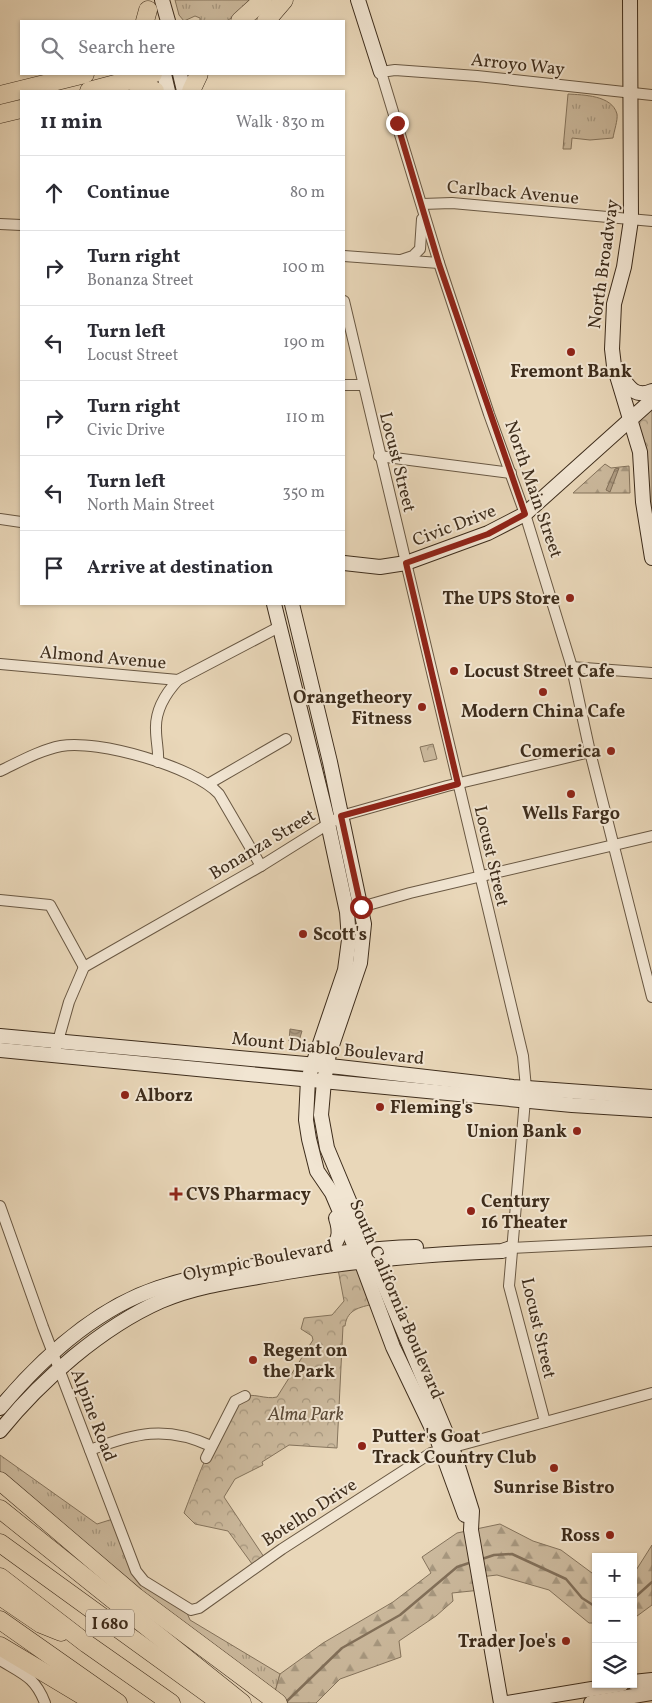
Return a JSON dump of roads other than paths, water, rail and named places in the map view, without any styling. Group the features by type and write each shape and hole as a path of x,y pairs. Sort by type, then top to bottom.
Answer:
{"highway":[{"path":"241,20 263,0"},
{"path":"267,20 284,0"},
{"path":"20,90 81,75"},
{"path":"93,90 149,75"},
{"path":"190,90 198,75"},
{"path":"130,80 153,90"},
{"path":"0,95 20,90"},
{"path":"0,114 20,109"},
{"path":"0,1481 136,1597 278,1703"},
{"path":"0,1509 232,1701"},
{"name":"I 680","path":"0,1543 232,1701"},
{"name":"I 680","path":"0,1577 87,1644 170,1703"},
{"path":"0,1596 41,1624 87,1644"},
{"path":"0,1620 118,1703"},
{"path":"0,1646 95,1703"}],"main road":[{"name":"North Main Street","path":"358,0 381,72"},
{"name":"North Broadway","path":"630,0 630,220 624,268 614,304 612,326 614,366 640,452 643,502 652,558"},
{"path":"150,10 166,20"},
{"path":"164,75 168,90"},
{"path":"180,75 184,90"},
{"path":"614,366 633,391 643,394 652,391"},
{"name":"Civic Drive","path":"345,563 380,567 406,563 488,534 525,514 652,400"},
{"name":"South California Boulevard","path":"274,605 348,912 349,940 345,970 311,1065 308,1079 306,1120 317,1171 332,1193 366,1255"},
{"name":"South California Boulevard","path":"292,605 361,907 364,940 360,963 326,1066 321,1115 327,1148 366,1255 393,1347 446,1448 472,1511 471,1530 501,1703"},
{"name":"Mount Diablo Boulevard","path":"0,1036 56,1048 308,1079 525,1094 652,1097"},
{"name":"Mount Diablo Boulevard","path":"0,1050 56,1048 326,1066 652,1110"},
{"path":"323,1182 339,1229 339,1240 325,1254"},
{"name":"Olympic Boulevard","path":"0,1408 53,1352 102,1316 157,1288 216,1272 325,1254 366,1255 502,1246 511,1248"},
{"name":"Olympic Boulevard","path":"0,1431 59,1369 84,1348 138,1313 178,1295 248,1278 366,1255"},
{"path":"637,1682 652,1680"},
{"path":"507,1703 598,1688"},
{"path":"591,1703 652,1693"}],"street":[{"name":"Arroyo Way","path":"381,72 395,70 477,76 652,95"},
{"name":"North Main Street","path":"381,72 439,264 525,514 571,667 590,752 652,995"},
{"name":"Carlback Avenue","path":"422,204 452,203 652,221"},
{"path":"395,262 413,256 420,249 423,234 422,204"},
{"path":"0,224 20,225"},
{"path":"345,256 395,262 439,264"},
{"name":"Locust Street","path":"345,305 379,456 523,1056 525,1094 521,1160 511,1248 510,1292 545,1422"},
{"path":"345,385 363,385"},
{"path":"379,456 511,473"},
{"path":"0,520 20,522"},
{"name":"Almond Avenue","path":"0,664 178,680 279,627"},
{"path":"571,667 652,673"},
{"path":"158,762 156,729 158,716 165,697 178,680"},
{"path":"210,783 286,739"},
{"path":"0,771 49,750 72,744 109,748 158,762 210,783 219,794 261,866"},
{"name":"Bonanza Street","path":"84,967 261,866 341,816 458,784 590,752"},
{"path":"361,907 652,836"},
{"path":"0,900 50,905 84,967 69,1002 56,1048"},
{"name":"Alpine Road","path":"0,1206 59,1369 136,1571 144,1581 191,1610"},
{"name":"Olympic Boulevard","path":"511,1248 652,1241"},
{"name":"Botelho Drive","path":"191,1610 199,1608 282,1549 432,1453 652,1393"},
{"path":"206,1458 235,1402 245,1396"},
{"path":"90,1450 141,1433 167,1432 185,1435 211,1446"},
{"path":"0,1660 33,1680 39,1686 46,1703"}],"water":[{"path":"619,468 610,492 606,490 615,469"},
{"path":"290,1029 302,1031 299,1041 289,1041"}],"waterway":[{"path":"482,1559 494,1555 512,1554 566,1579 582,1598 592,1604"},
{"path":"285,1703 342,1648 400,1615 457,1567 472,1562"},
{"path":"634,1598 652,1582"}],"place":[{"name":"Fremont Bank","path":"571,352"},
{"name":"The UPS Store","path":"570,598"},
{"name":"Locust Street Cafe","path":"454,671"},
{"name":"Modern China Cafe","path":"543,692"},
{"name":"Orangetheory Fitness","path":"422,707"},
{"name":"Comerica","path":"611,751"},
{"name":"Wells Fargo","path":"571,794"},
{"name":"Scott's","path":"303,934"},
{"name":"Alborz","path":"125,1095"},
{"name":"Fleming's","path":"380,1107"},
{"name":"Union Bank","path":"577,1131"},
{"name":"CVS Pharmacy","path":"176,1194"},
{"name":"Century 16 Theater","path":"471,1211"},
{"name":"Regent on the Park","path":"253,1360"},
{"name":"Putter's Goat Track Country Club","path":"362,1446"},
{"name":"Sunrise Bistro","path":"554,1468"},
{"name":"Ross","path":"610,1535"},
{"name":"Trader Joe's","path":"566,1641"}],"park label":[{"name":"Alma Park","path":"306,1414"}]}
